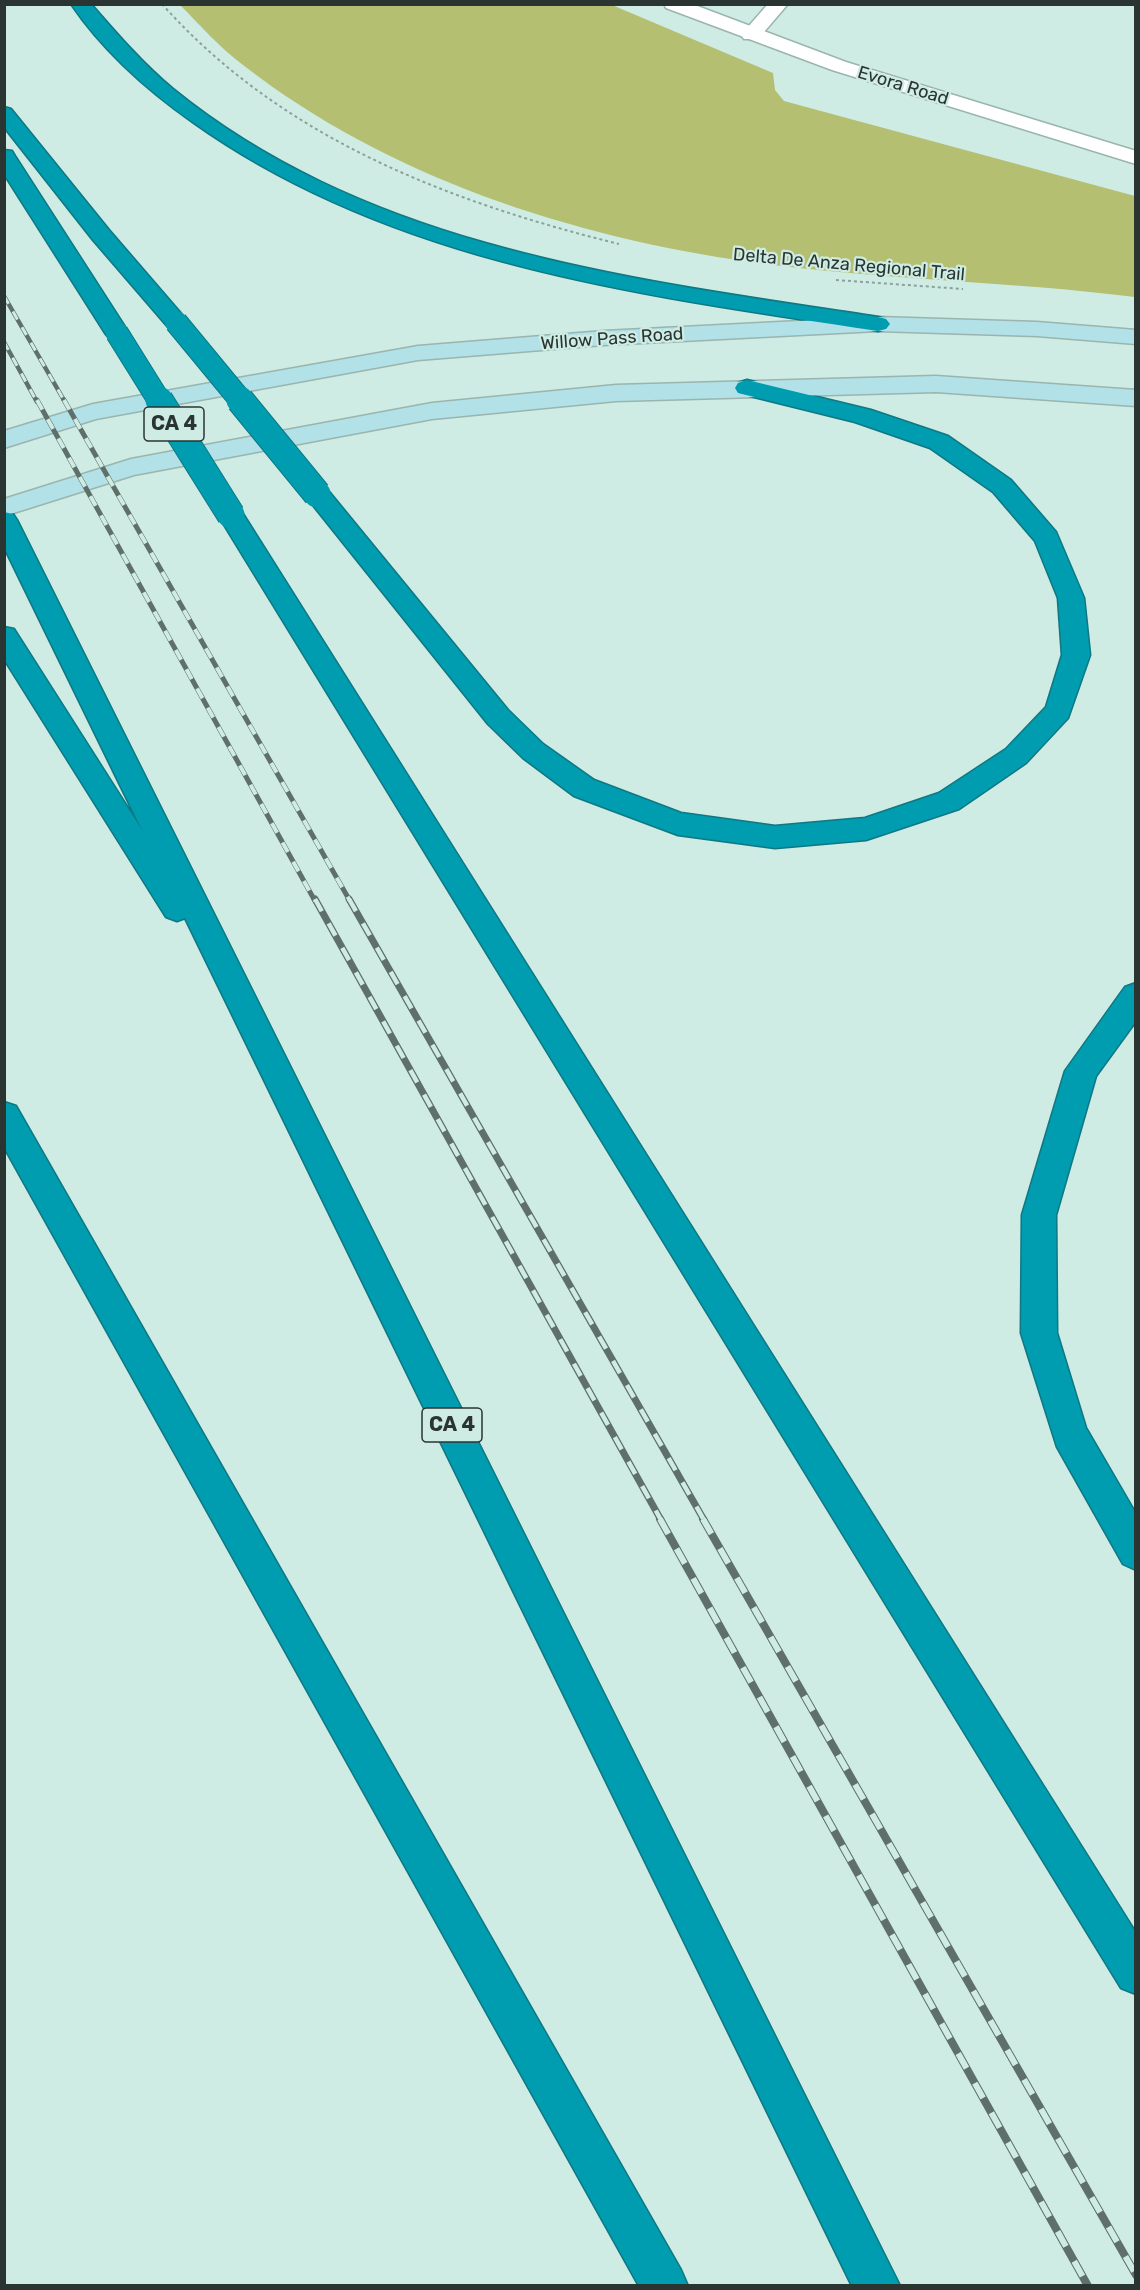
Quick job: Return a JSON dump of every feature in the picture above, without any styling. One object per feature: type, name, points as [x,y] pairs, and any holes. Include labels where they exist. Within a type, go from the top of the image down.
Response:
[{"type":"highway","points":[[80,4],[128,59],[168,95],[216,132],[268,164],[319,189],[390,219],[463,244],[543,266],[630,285],[878,324]]},
{"type":"highway","points":[[4,113],[101,235],[176,322],[498,717],[533,752],[584,788],[678,824],[774,837],[866,829],[949,801],[1016,756],[1058,711],[1076,655],[1071,598],[1047,538],[1002,486],[939,442],[862,416],[747,388]]},
{"type":"highway","name":"CA 4","points":[[4,156],[231,515],[1136,1973]]},
{"type":"highway","name":"CA 4","points":[[4,520],[877,2286]]},
{"type":"highway","points":[[4,636],[269,1054]]},
{"type":"highway","points":[[1136,996],[1081,1071],[1039,1215],[1039,1333],[1070,1435],[1136,1551]]},
{"type":"highway","points":[[4,1116],[665,2286]]},
{"type":"main road","name":"Willow Pass Road","points":[[4,440],[93,412],[418,353],[604,338],[878,324],[1037,329],[1136,337]]},
{"type":"main road","points":[[4,508],[131,467],[432,411],[631,391],[936,384],[1136,398]]},
{"type":"street","name":"Evora Road","points":[[673,4],[839,66],[1136,158]]},
{"type":"street","points":[[751,34],[778,4]]},
{"type":"path","points":[[162,4],[175,21],[227,69],[292,115],[369,156],[453,195],[544,225],[629,246]]},
{"type":"path","name":"Delta De Anza Regional Trail","points":[[830,280],[970,290]]},
{"type":"green space","points":[[180,5],[612,5],[773,73],[775,90],[784,101],[1135,196],[1135,297],[1039,287],[847,273],[751,262],[684,251],[550,218],[484,196],[420,170],[358,140],[299,105],[243,65],[218,44]]},
{"type":"railway","points":[[4,296],[65,402]]},
{"type":"railway","points":[[4,342],[37,402]]},
{"type":"railway","points":[[37,400],[315,901]]},
{"type":"railway","points":[[64,400],[350,901]]},
{"type":"railway","points":[[315,899],[661,1520]]},
{"type":"railway","points":[[349,899],[704,1520]]},
{"type":"railway","points":[[660,1519],[1088,2286]]},
{"type":"railway","points":[[703,1519],[1136,2275]]}]
